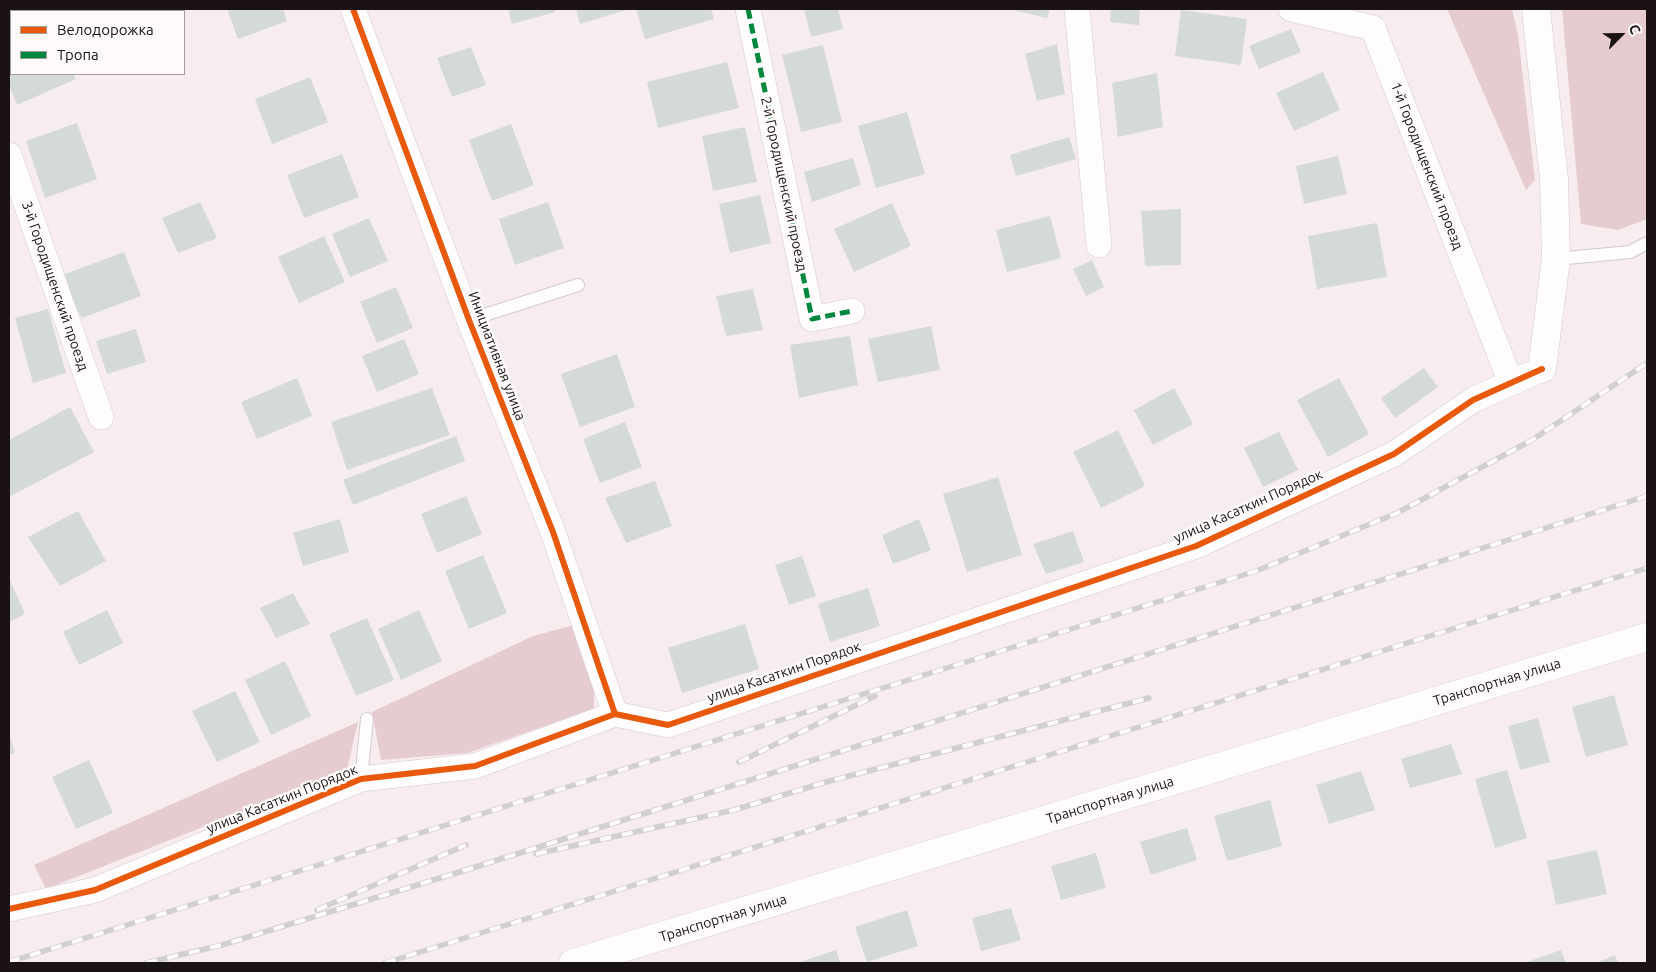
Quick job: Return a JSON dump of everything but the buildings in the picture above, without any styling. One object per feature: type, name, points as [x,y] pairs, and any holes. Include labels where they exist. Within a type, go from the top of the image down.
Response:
[{"type":"main road","points":[[1536,9],[1554,179],[1556,259],[1542,368]]},
{"type":"main road","name":"Транспортная улица","points":[[573,963],[1647,636]]},
{"type":"street","name":"Инициативная улица","points":[[353,9],[469,320],[553,532],[615,714]]},
{"type":"street","name":"2-й Городищенский проезд","points":[[748,9],[812,319],[852,311]]},
{"type":"street","points":[[1077,9],[1099,246]]},
{"type":"street","name":"1-й Городищенский проезд","points":[[1291,9],[1373,28],[1511,383]]},
{"type":"street","name":"3-й Городищенский проезд","points":[[9,155],[101,417]]},
{"type":"street","name":"улица Касаткин Порядок","points":[[9,909],[95,890],[361,779],[475,766],[615,714],[668,724],[1196,546],[1394,454],[1473,400],[1542,368]]},
{"type":"lane","points":[[1556,259],[1630,252],[1647,243]]},
{"type":"lane","points":[[469,320],[578,285]]},
{"type":"lane","points":[[361,779],[367,719]]},
{"type":"shaded area","points":[[1447,9],[1512,9],[1518,35],[1535,180],[1526,190]]},
{"type":"shaded area","points":[[1562,9],[1647,9],[1647,219],[1618,230],[1581,224]]},
{"type":"shaded area","points":[[574,625],[594,681],[594,709],[467,753],[381,760],[372,712],[533,636]]},
{"type":"shaded area","points":[[358,722],[347,770],[46,889],[34,865]]},
{"type":"railway","points":[[9,962],[1256,571],[1397,513],[1532,440],[1647,363]]},
{"type":"railway","points":[[146,963],[222,945],[466,870],[1647,496]]},
{"type":"railway","points":[[385,963],[1647,568]]},
{"type":"railway","points":[[739,762],[875,696]]},
{"type":"railway","points":[[536,854],[734,810],[826,782],[1149,698]]},
{"type":"railway","points":[[317,910],[466,845]]},
{"type":"marked path","points":[[748,9],[812,319],[852,311]]},
{"type":"cycle path","points":[[353,9],[469,320],[553,532],[615,714]]},
{"type":"cycle path","points":[[9,909],[95,890],[361,779],[475,766],[615,714],[668,725],[1196,546],[1394,454],[1473,400],[1542,369]]}]
